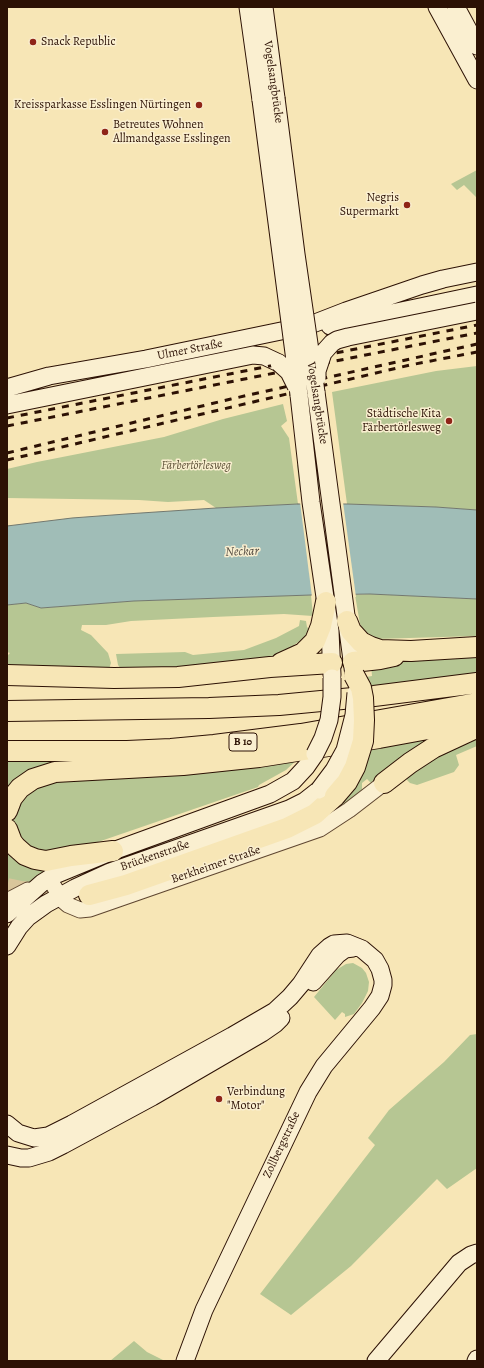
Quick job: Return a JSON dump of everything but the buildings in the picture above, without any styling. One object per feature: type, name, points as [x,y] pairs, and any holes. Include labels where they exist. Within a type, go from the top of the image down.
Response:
[{"type":"highway","points":[[326,602],[339,629],[375,649],[411,651],[477,647]]},
{"type":"highway","points":[[270,667],[291,659],[308,649],[315,641],[339,629]]},
{"type":"highway","points":[[7,675],[114,678],[178,677],[270,667],[343,671],[411,651]]},
{"type":"highway","points":[[88,895],[126,885],[287,828],[315,814],[327,793],[347,782],[358,759],[363,741],[364,720],[361,688],[343,671]]},
{"type":"highway","points":[[7,710],[181,709],[273,705],[374,696],[477,683]]},
{"type":"highway","name":"B 10","points":[[7,752],[127,751],[214,745],[301,734],[477,703]]},
{"type":"highway","points":[[7,811],[12,798],[20,788],[33,779],[55,772],[183,765],[260,757],[379,738],[477,720]]},
{"type":"highway","points":[[384,783],[433,748],[477,727]]},
{"type":"highway","points":[[7,829],[12,842],[16,847],[24,854],[34,859],[46,861],[71,856],[113,851]]},
{"type":"main road","name":"Vogelsangbrücke","points":[[248,7],[268,99],[299,277],[316,392],[343,671],[356,700],[351,729],[346,746],[330,777],[327,793]]},
{"type":"main road","name":"Vogelsangbrücke","points":[[264,7],[268,99],[311,502],[326,602]]},
{"type":"main road","points":[[437,7],[477,80]]},
{"type":"main road","points":[[456,7],[477,46]]},
{"type":"main road","name":"Ulmer Straße","points":[[7,388],[49,376],[310,325],[422,285],[477,272]]},
{"type":"main road","name":"Ulmer Straße","points":[[310,325],[329,326],[477,295]]},
{"type":"main road","points":[[316,392],[317,371],[321,359],[327,348],[337,340],[348,336],[477,311]]},
{"type":"main road","points":[[7,405],[258,355],[275,360],[284,367],[293,379],[299,396]]},
{"type":"main road","name":"Vogelsangbrücke","points":[[292,780],[310,761],[323,738],[343,671]]},
{"type":"main road","name":"Brückenstraße","points":[[7,914],[45,881],[113,851],[263,797],[282,788],[292,780]]},
{"type":"main road","name":"Brückenstraße","points":[[7,946],[23,921],[34,912],[92,879],[289,809],[327,793]]},
{"type":"main road","name":"Zollbergstraße","points":[[7,1124],[18,1133],[34,1138],[40,1138],[56,1133],[269,1015],[290,997],[301,984],[320,955],[329,947],[343,942],[360,948],[371,956],[380,969],[383,985],[380,996],[372,1008],[329,1059],[308,1092],[204,1310],[185,1361]]},
{"type":"main road","points":[[7,1154],[21,1158],[29,1158],[54,1150],[152,1097],[262,1033],[280,1019],[337,955],[345,949],[360,948]]},
{"type":"main road","points":[[376,1361],[459,1263],[477,1253]]},
{"type":"street","name":"Berkheimer Straße","points":[[45,881],[60,896],[64,903],[80,910],[90,909],[320,829],[339,817],[384,783]]},
{"type":"street","name":"Brückenstraße","points":[[7,901],[45,881]]},
{"type":"street","points":[[7,933],[23,921]]},
{"type":"green space","points":[[477,170],[477,198],[464,185],[457,190],[451,184]]},
{"type":"green space","points":[[477,366],[477,510],[347,504],[332,392],[436,371]]},
{"type":"green space","name":"Färbertörlesweg","points":[[283,404],[287,421],[281,426],[289,438],[298,504],[216,508],[204,500],[168,502],[139,500],[7,498],[7,469],[164,437],[223,419]]},
{"type":"green space","points":[[319,462],[322,489],[300,492],[297,465]]},
{"type":"green space","points":[[370,594],[477,599],[477,636],[375,639],[365,632],[360,624],[355,595]]},
{"type":"green space","points":[[311,595],[313,616],[284,614],[131,621],[106,625],[82,625],[81,630],[91,635],[108,653],[111,663],[109,669],[7,670],[7,656],[10,653],[7,652],[7,605],[26,603],[41,608],[134,601]]},
{"type":"green space","points":[[300,620],[306,621],[309,629],[304,638],[294,645],[295,648],[268,658],[229,665],[122,670],[118,665],[116,654],[185,652],[193,655],[244,650],[276,638],[299,626]]},
{"type":"green space","points":[[477,652],[477,676],[368,690],[366,677],[372,676],[371,664],[413,658]]},
{"type":"green space","points":[[453,730],[372,784],[367,779],[362,783],[362,794],[328,816],[342,803],[341,801],[368,744]]},
{"type":"green space","points":[[477,732],[477,746],[456,755],[459,765],[454,772],[417,785],[410,783],[407,780],[406,775]]},
{"type":"green space","points":[[301,756],[286,770],[258,787],[63,854],[29,851],[12,824],[14,806],[38,782]]},
{"type":"green space","points":[[7,758],[57,759],[58,766],[7,797]]},
{"type":"green space","points":[[7,842],[50,869],[7,897]]},
{"type":"green space","points":[[353,963],[362,968],[366,973],[369,982],[368,991],[354,1014],[345,1017],[345,1014],[342,1012],[335,1020],[314,997],[336,970],[346,964]]},
{"type":"green space","points":[[477,1034],[477,1168],[447,1189],[437,1179],[351,1266],[291,1315],[260,1294],[375,1145],[368,1138],[389,1110],[444,1062],[470,1035]]},
{"type":"green space","points":[[134,1341],[147,1352],[165,1361],[110,1361]]},
{"type":"water","name":"Neckar","points":[[298,504],[347,504],[477,510],[477,599],[370,594],[134,601],[41,608],[26,603],[7,605],[7,526],[72,518]]},
{"type":"pier","points":[[300,502],[343,502],[356,597],[312,597]]},
{"type":"tunnel","points":[[7,888],[21,891],[72,895]]},
{"type":"railway","points":[[7,418],[477,325]]},
{"type":"railway","points":[[7,426],[477,333]]},
{"type":"railway","points":[[7,453],[231,399],[477,344]]},
{"type":"railway","points":[[7,460],[410,365],[477,352]]},
{"type":"place","name":"Snack Republic","points":[[33,42]]},
{"type":"place","name":"Kreissparkasse Esslingen Nürtingen","points":[[199,105]]},
{"type":"place","name":"Betreutes Wohnen Allmandgasse Esslingen","points":[[105,132]]},
{"type":"place","name":"Negris Supermarkt","points":[[407,205]]},
{"type":"place","name":"Städtische Kita Färbertörlesweg","points":[[449,421]]},
{"type":"place","name":"Verbindung \"Motor\"","points":[[219,1099]]}]
